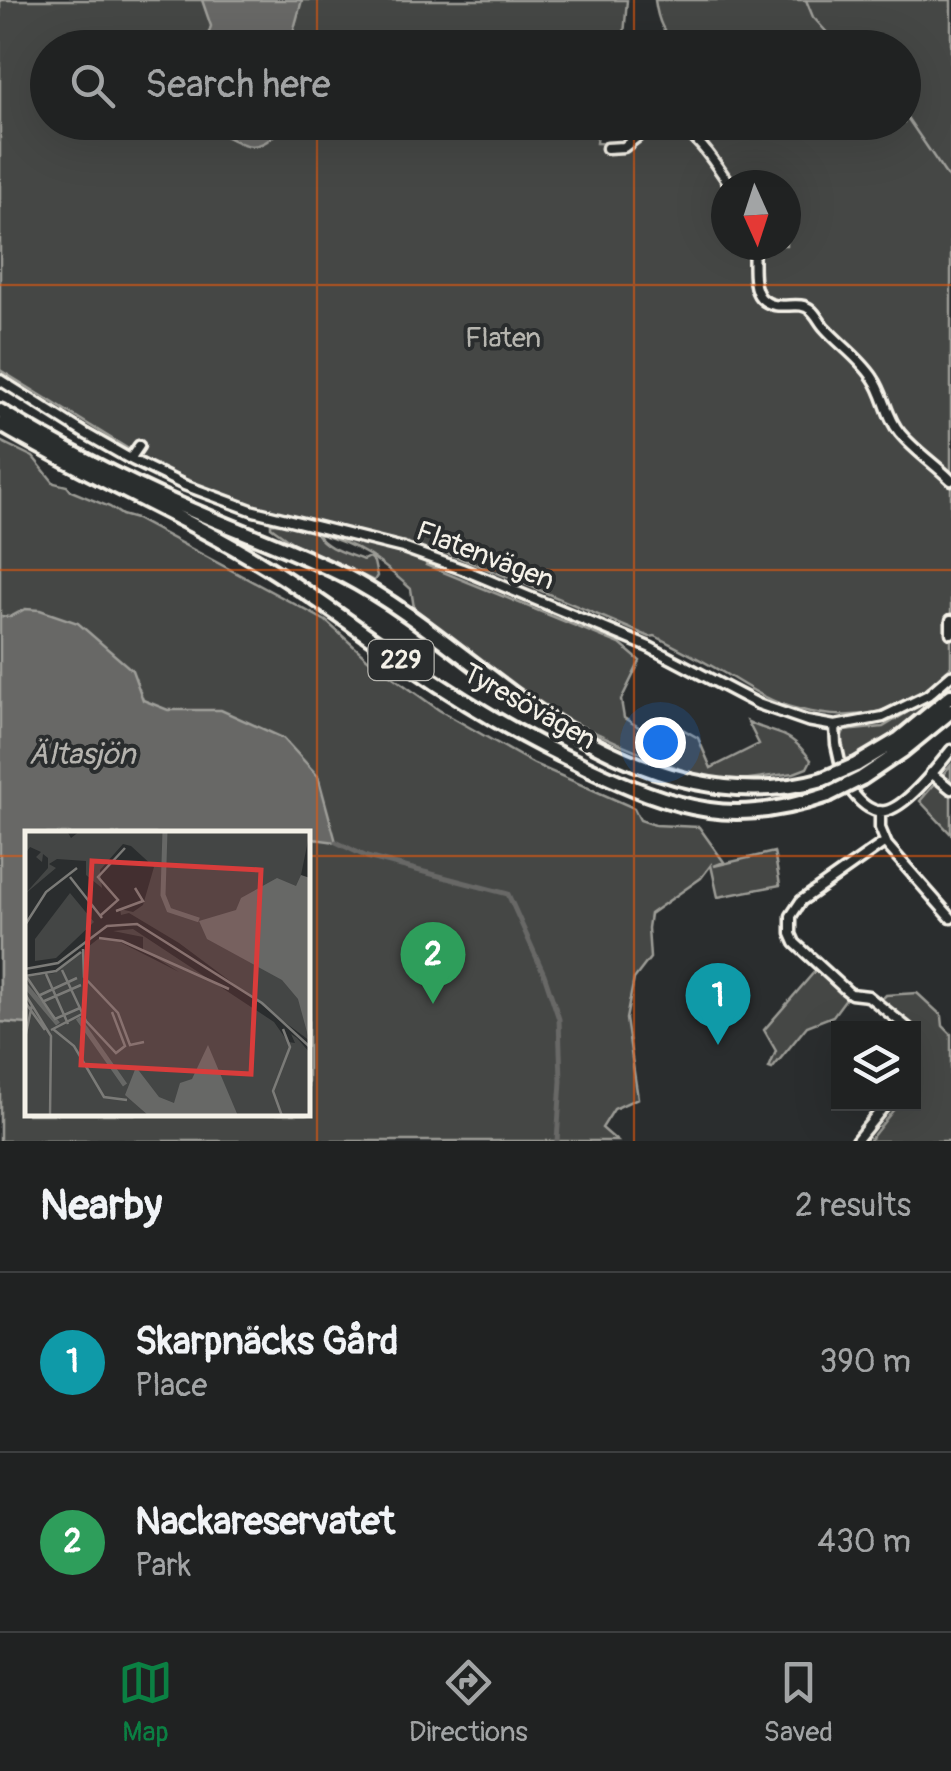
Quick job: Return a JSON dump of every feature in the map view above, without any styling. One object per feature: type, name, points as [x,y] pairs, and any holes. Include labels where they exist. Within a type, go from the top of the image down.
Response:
[{"type":"highway","name":"Tyresövägen","points":[[0,411],[148,491],[366,587],[536,710],[631,761],[686,781],[729,789],[780,788],[859,772],[902,751],[951,711]]},
{"type":"highway","name":"Tyresövägen","points":[[0,424],[236,549],[294,584],[450,692],[529,739],[659,798],[724,812],[778,808],[828,795],[951,696]]},
{"type":"street","points":[[607,148],[624,147],[633,140]]},
{"type":"street","points":[[695,140],[720,170]]},
{"type":"street","points":[[754,260],[757,292],[762,299],[775,306],[803,305],[811,310],[872,376],[891,420],[902,435],[951,480]]},
{"type":"street","name":"Flatenvägen","points":[[0,380],[130,459],[184,485],[237,505],[403,548],[462,568],[650,647],[758,704],[807,720],[835,726],[882,717],[928,695],[951,675]]},
{"type":"street","points":[[130,459],[140,446]]},
{"type":"street","points":[[951,620],[951,633]]},
{"type":"street","points":[[835,726],[846,784],[862,803],[880,811],[910,796],[951,750]]},
{"type":"street","points":[[931,773],[951,789]]},
{"type":"street","points":[[880,811],[885,842],[951,918]]},
{"type":"street","points":[[885,842],[801,901],[790,923],[795,943],[836,982],[851,994],[868,996],[899,1021]]},
{"type":"street","points":[[856,1141],[880,1111]]},
{"type":"green space","name":"Flaten","points":[[0,0],[627,0],[624,30],[30,30],[30,140],[596,140],[596,143],[623,144],[628,140],[921,140],[921,30],[665,30],[655,0],[951,0],[951,666],[934,682],[899,705],[859,715],[816,713],[785,705],[655,636],[434,548],[426,565],[620,644],[640,661],[621,700],[624,718],[647,732],[665,719],[698,738],[711,768],[759,744],[748,722],[782,735],[811,760],[807,768],[794,773],[742,780],[699,777],[544,709],[414,608],[411,589],[367,554],[316,533],[337,550],[363,560],[369,557],[377,576],[374,581],[293,543],[271,523],[297,525],[179,480],[0,370]]},
{"type":"green space","points":[[0,441],[33,457],[54,483],[136,519],[326,621],[369,660],[439,710],[534,764],[634,808],[640,820],[655,825],[699,827],[724,862],[714,866],[774,852],[780,885],[718,897],[711,865],[701,878],[650,914],[650,958],[634,979],[626,1019],[638,1098],[614,1109],[602,1128],[617,1141],[0,1141]]},
{"type":"green space","points":[[951,680],[951,688],[914,719],[846,763],[840,740],[844,731],[883,727],[926,701]]},
{"type":"green space","points":[[951,765],[951,834],[920,801]]},
{"type":"green space","points":[[816,970],[847,997],[833,1016],[807,1026],[769,1068],[776,1051],[764,1030]]},
{"type":"green space","points":[[917,993],[942,1016],[943,1026],[951,1034],[951,1141],[869,1141],[893,1111],[921,1111],[921,1021],[907,1021],[880,1001],[886,995]]},
{"type":"water","points":[[202,0],[302,0],[294,30],[210,30]]},
{"type":"water","points":[[232,140],[268,140],[249,146]]},
{"type":"water","name":"Ältasjön","points":[[25,609],[40,610],[78,623],[132,670],[143,700],[168,710],[221,710],[283,738],[318,776],[336,842],[314,839],[310,845],[310,831],[25,831],[25,1024],[0,1022],[0,616],[10,617]]},
{"type":"waterway","points":[[806,0],[813,17],[825,30]]},
{"type":"waterway","points":[[921,138],[951,182]]},
{"type":"waterway","points":[[336,842],[367,857],[508,894],[544,974],[559,1019],[561,1081],[557,1141]]},
{"type":"place","name":"Nackareservatet","points":[[433,1004]]},
{"type":"place","name":"Skarpnäcks Gård","points":[[718,1045]]}]
